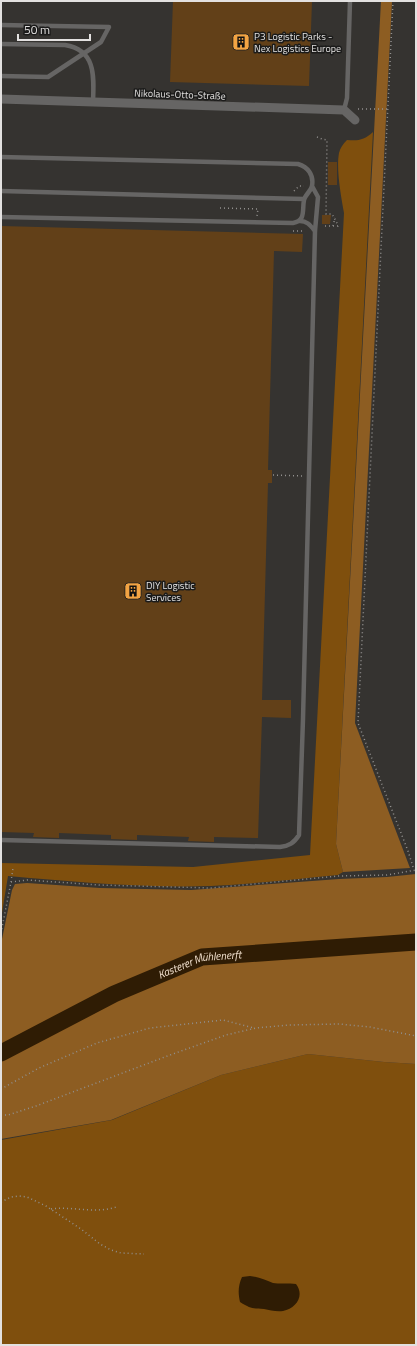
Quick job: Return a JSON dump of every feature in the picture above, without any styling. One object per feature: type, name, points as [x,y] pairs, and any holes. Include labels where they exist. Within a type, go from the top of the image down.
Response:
[{"type":"street","name":"Nikolaus-Otto-Straße","points":[[1,99],[344,110]]},
{"type":"street","points":[[344,110],[355,120]]},
{"type":"lane","points":[[344,110],[347,98],[350,1]]},
{"type":"lane","points":[[1,25],[109,27],[101,42],[48,77],[1,76]]},
{"type":"lane","points":[[1,44],[73,46],[84,53],[92,66],[94,75],[93,102]]},
{"type":"lane","points":[[1,157],[298,164],[308,169],[312,178],[312,186],[318,197],[314,231],[299,835],[296,840],[289,845],[273,847],[1,840]]},
{"type":"lane","points":[[300,221],[303,214],[304,198],[312,186]]},
{"type":"lane","points":[[1,191],[304,198]]},
{"type":"lane","points":[[1,217],[289,223],[304,221],[310,225],[314,231]]},
{"type":"path","points":[[11,882],[27,880],[99,885],[210,888],[339,876],[387,875],[415,870],[358,723],[371,430],[393,1]]},
{"type":"path","points":[[344,110],[388,109]]},
{"type":"path","points":[[317,137],[322,140],[327,140],[326,212]]},
{"type":"path","points":[[220,208],[258,209],[257,222]]},
{"type":"path","points":[[333,226],[335,218]]},
{"type":"path","points":[[273,475],[309,476]]},
{"type":"path","points":[[1,933],[13,868]]},
{"type":"path","points":[[1,1089],[39,1068],[97,1043],[150,1028],[223,1020],[256,1028]]},
{"type":"path","points":[[1,1115],[8,1115],[36,1106],[226,1035],[256,1028],[289,1025],[339,1024],[370,1027],[416,1036]]},
{"type":"path","points":[[1,1202],[11,1197],[27,1197],[51,1209],[100,1244],[112,1250],[121,1254],[144,1254]]},
{"type":"path","points":[[51,1209],[67,1208],[106,1210],[116,1207]]},
{"type":"shaded area","points":[[381,1],[392,1],[355,723],[410,868],[343,872],[336,844]]},
{"type":"shaded area","points":[[373,132],[336,844],[343,872],[338,875],[211,886],[110,884],[8,876],[1,919],[1,863],[193,867],[310,855],[344,213],[339,183],[338,159],[340,149],[347,140],[361,139],[367,137]]},
{"type":"shaded area","points":[[416,874],[416,940],[201,955],[113,991],[1,1046],[1,944],[12,890],[15,884],[27,883],[100,888],[191,890]]},
{"type":"shaded area","points":[[416,944],[416,1064],[308,1054],[221,1075],[111,1120],[1,1139],[1,1056],[115,997],[202,960]]},
{"type":"shaded area","points":[[308,1054],[416,1064],[416,1345],[1,1345],[1,1140],[112,1120],[221,1075]]},
{"type":"shaded area","points":[[250,1276],[273,1283],[296,1284],[300,1293],[298,1301],[292,1307],[283,1311],[247,1306],[240,1302],[239,1290],[242,1277]]},
{"type":"building","name":"P3 Logistic Parks - Nex Logistics Europe","points":[[173,1],[312,1],[309,86],[170,82]]},
{"type":"building","points":[[328,162],[337,162],[337,185],[328,185]]},
{"type":"building","points":[[322,215],[331,215],[330,224],[322,224]]},
{"type":"building","name":"DIY Logistic Services","points":[[1,226],[303,234],[302,252],[274,251],[268,470],[272,470],[272,483],[268,483],[262,700],[291,700],[291,718],[262,717],[258,838],[214,837],[214,842],[188,841],[189,837],[137,835],[137,840],[111,839],[111,835],[59,833],[59,838],[33,837],[34,833],[1,832]]},
{"type":"waterway","name":"Kasterer Mühlenerft","points":[[1,1053],[114,994],[202,957],[416,942]]},
{"type":"place","name":"P3 Logistic Parks - Nex Logistics Europe","points":[[241,42]]},
{"type":"place","name":"DIY Logistic Services","points":[[133,591]]}]
